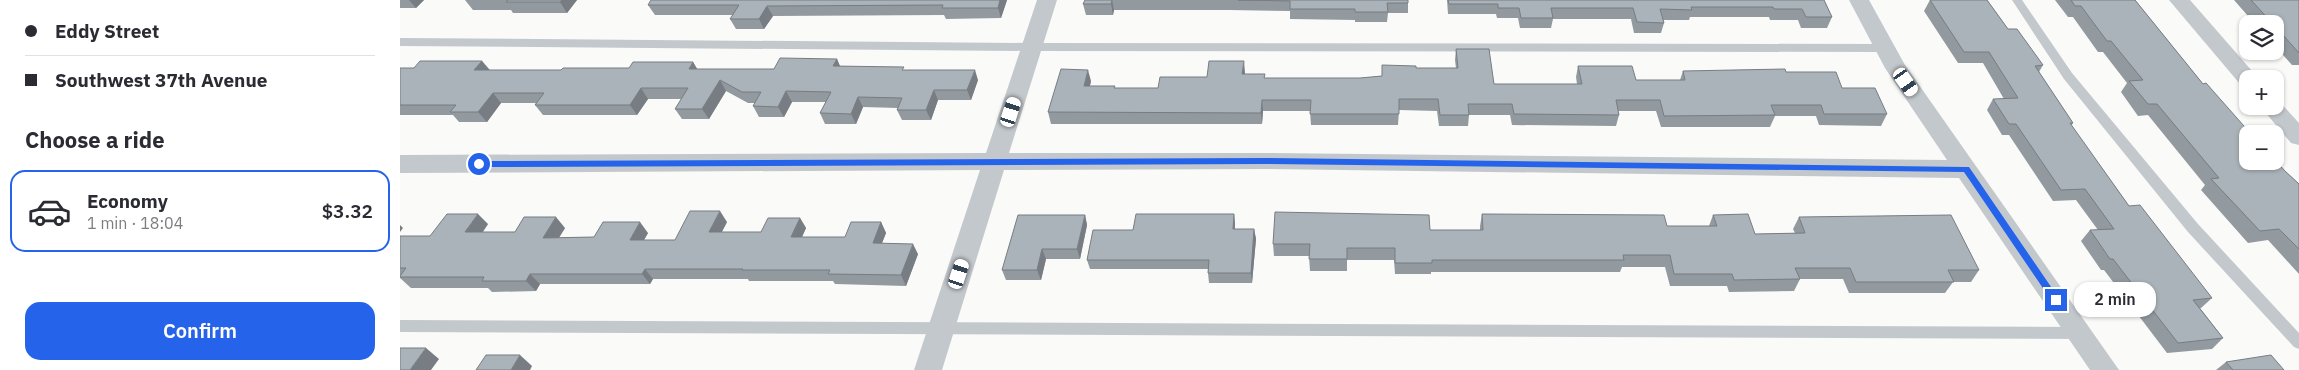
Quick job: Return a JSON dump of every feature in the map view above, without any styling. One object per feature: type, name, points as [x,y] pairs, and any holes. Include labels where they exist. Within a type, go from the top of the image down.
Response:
[{"type":"street","points":[[928,370],[1047,0]]},
{"type":"street","points":[[1859,0],[1896,68],[2105,370]]},
{"type":"street","points":[[2179,0],[2240,70]]},
{"type":"street","points":[[2279,115],[2299,137]]},
{"type":"street","points":[[400,164],[1264,161],[1966,170]]},
{"type":"lane","points":[[2016,0],[2068,76],[2193,228],[2299,343]]},
{"type":"lane","points":[[400,42],[1032,47],[1885,48]]},
{"type":"lane","points":[[400,326],[941,330],[2079,333]]},
{"type":"building","points":[[508,0],[562,0],[560,2],[506,2]]},
{"type":"building","points":[[651,0],[1000,0],[998,8],[942,8],[943,5],[767,6],[759,19],[730,19],[739,5],[648,5]]},
{"type":"building","points":[[1085,0],[1112,0],[1111,4],[1083,4]]},
{"type":"building","points":[[1238,0],[1408,0],[1408,3],[1387,3],[1388,12],[1355,12],[1355,9],[1290,9],[1290,1]]},
{"type":"building","points":[[1448,0],[1824,0],[1832,17],[1806,17],[1802,9],[1691,7],[1692,10],[1660,9],[1664,23],[1637,22],[1633,8],[1551,8],[1553,18],[1521,18],[1519,8],[1498,8],[1498,4],[1449,4]]},
{"type":"building","points":[[1930,0],[1987,0],[2008,29],[2017,29],[2043,65],[2035,66],[2073,123],[2070,123],[2129,206],[2140,205],[2212,298],[2193,300],[2223,338],[2178,343],[2113,259],[2110,259],[2090,230],[2114,229],[2085,189],[2061,190],[2016,124],[2009,124],[1993,99],[2018,98],[1989,52],[1964,52]]},
{"type":"building","points":[[2071,0],[2135,0],[2203,84],[2206,83],[2243,125],[2239,125],[2239,170],[2284,170],[2299,184],[2299,249],[2279,229],[2260,231],[2211,179],[2219,178],[2157,104],[2148,104],[2129,81],[2143,80],[2111,41],[2107,41],[2081,6],[2075,6]]},
{"type":"building","points":[[2251,0],[2299,0],[2299,53],[2284,36],[2284,15],[2265,15]]},
{"type":"building","points":[[1456,49],[1489,49],[1494,84],[1582,84],[1578,66],[1632,66],[1636,80],[1685,80],[1683,71],[1785,69],[1786,72],[1836,72],[1842,88],[1875,88],[1887,114],[1824,114],[1821,105],[1771,105],[1775,115],[1664,116],[1660,100],[1616,100],[1619,115],[1514,114],[1512,104],[1468,104],[1469,115],[1440,115],[1438,99],[1399,99],[1399,114],[1310,114],[1311,100],[1262,100],[1261,113],[1048,112],[1061,69],[1088,70],[1084,86],[1115,86],[1114,88],[1158,88],[1160,77],[1207,77],[1209,61],[1244,61],[1242,74],[1265,74],[1264,78],[1360,78],[1382,76],[1382,65],[1416,66],[1416,68],[1458,68]]},
{"type":"building","points":[[780,58],[837,59],[833,66],[904,67],[902,70],[975,70],[967,90],[934,90],[926,110],[897,110],[902,98],[858,97],[851,114],[820,113],[831,92],[786,91],[778,107],[753,106],[761,92],[742,92],[720,80],[702,109],[675,109],[688,88],[641,88],[630,105],[535,105],[544,93],[493,93],[478,112],[450,112],[456,105],[400,105],[400,68],[414,68],[420,61],[482,61],[474,70],[629,68],[633,62],[693,62],[689,69],[774,69]]},
{"type":"building","points":[[690,211],[720,211],[709,232],[761,232],[768,218],[800,218],[791,237],[845,237],[851,222],[881,222],[873,243],[913,244],[901,275],[828,274],[830,270],[645,269],[642,274],[530,274],[526,281],[482,281],[484,277],[400,277],[406,268],[400,268],[400,236],[430,236],[447,214],[478,214],[465,232],[515,232],[524,217],[556,217],[543,238],[594,237],[603,222],[640,222],[630,240],[675,240]]},
{"type":"building","points":[[1275,212],[1429,215],[1430,230],[1483,230],[1482,214],[1664,215],[1667,226],[1717,226],[1713,215],[1748,214],[1755,234],[1805,233],[1799,217],[1951,215],[1979,270],[1948,270],[1954,282],[1856,282],[1850,268],[1795,268],[1800,279],[1734,280],[1732,274],[1674,274],[1670,255],[1623,255],[1624,260],[1432,260],[1432,263],[1395,263],[1395,248],[1347,248],[1347,259],[1309,259],[1310,244],[1273,244]]},
{"type":"building","points":[[1136,214],[1234,214],[1233,229],[1254,229],[1251,273],[1208,273],[1209,260],[1087,260],[1093,230],[1133,230]]},
{"type":"building","points":[[1018,215],[1085,215],[1077,249],[1042,249],[1037,270],[1002,270]]},
{"type":"building","points":[[400,348],[426,348],[410,370],[400,370]]},
{"type":"building","points":[[486,355],[520,355],[511,370],[476,370]]},
{"type":"building","points":[[2271,355],[2284,370],[2233,370],[2226,362]]},
{"type":"route","points":[[479,164],[1264,161],[1966,170],[2056,300]]}]
